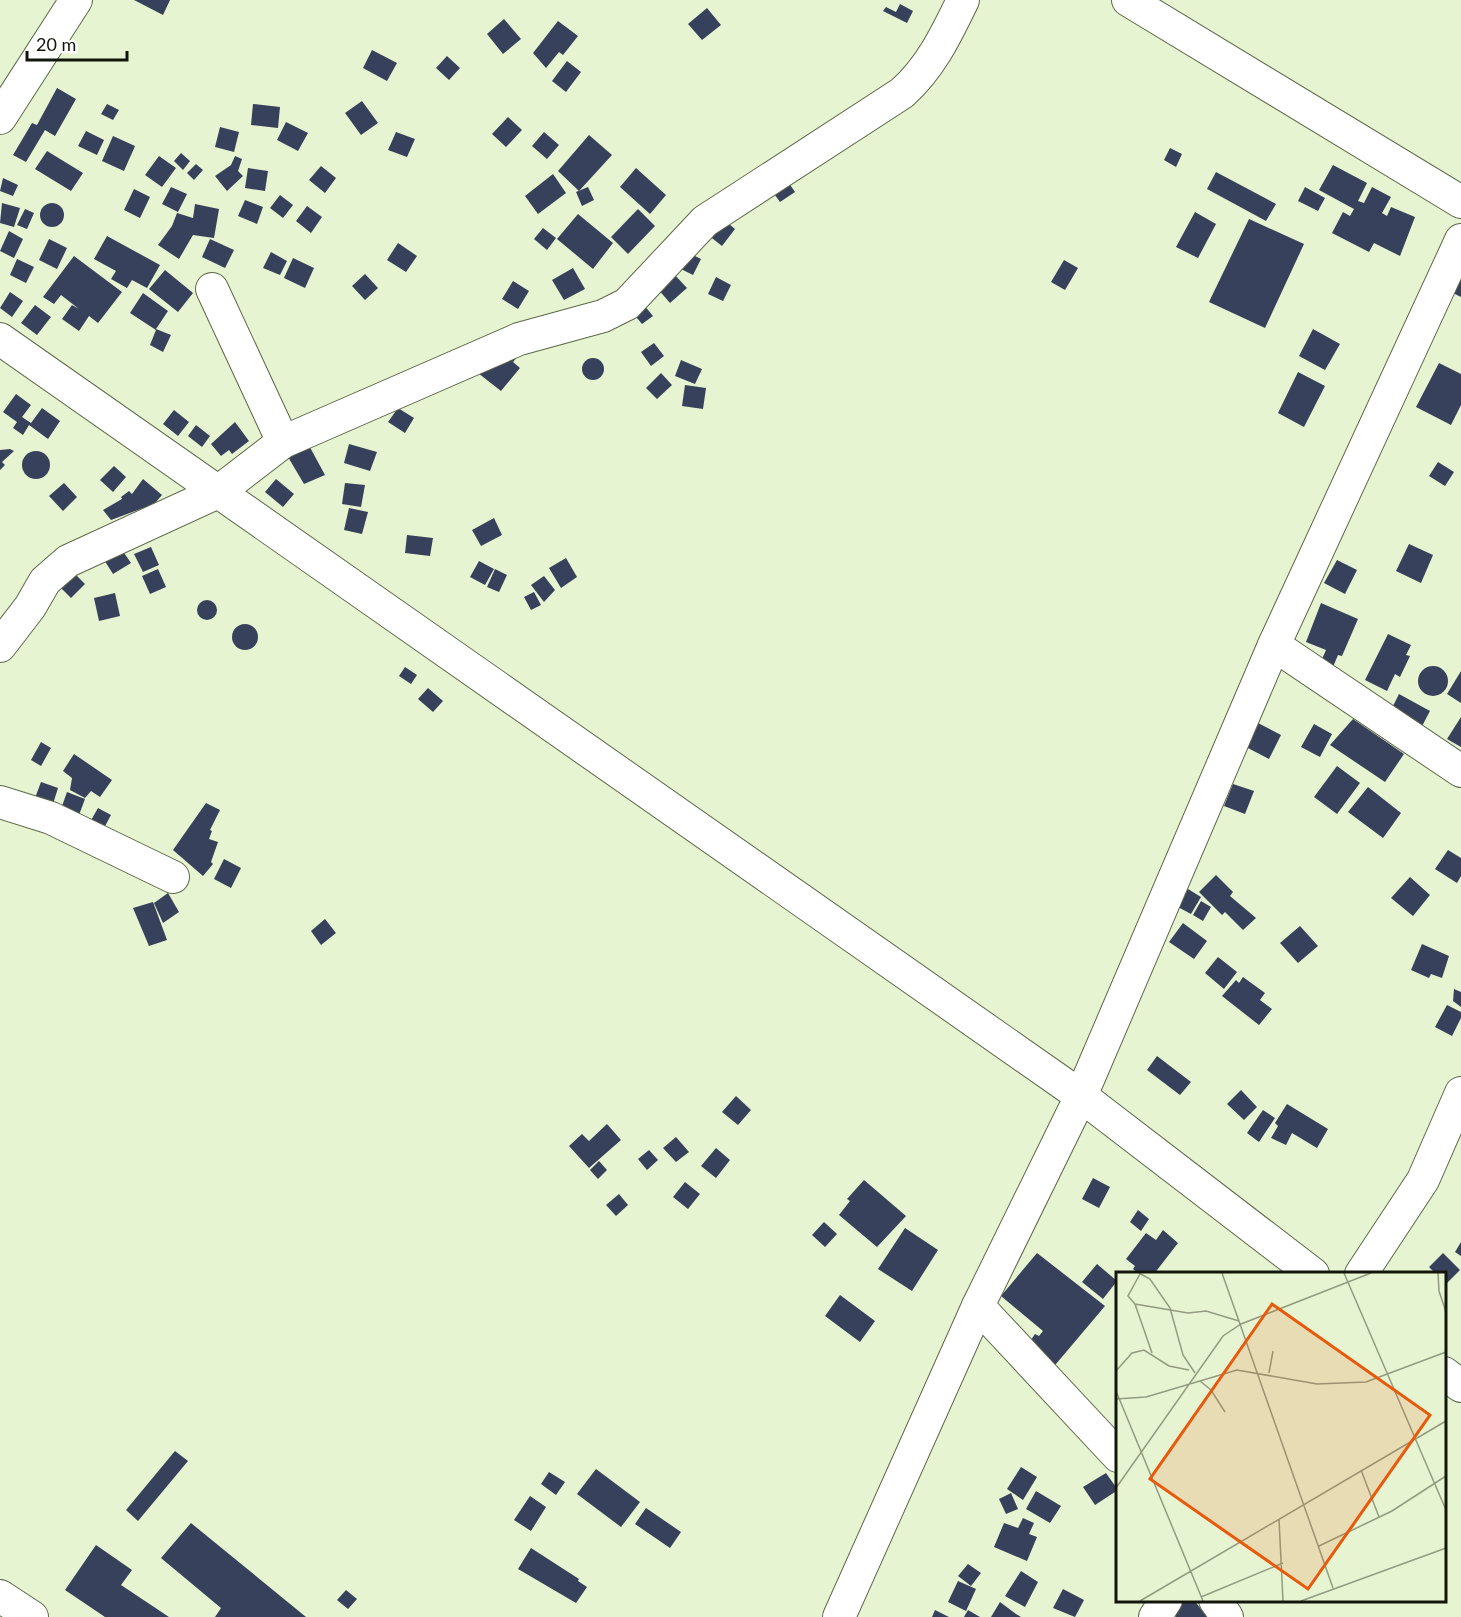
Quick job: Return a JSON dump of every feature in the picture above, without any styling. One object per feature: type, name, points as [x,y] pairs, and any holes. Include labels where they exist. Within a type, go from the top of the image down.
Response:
[{"type":"street","points":[[0,118],[76,0]]},
{"type":"street","points":[[0,646],[30,607],[45,581],[68,561],[218,492],[282,442],[519,339],[603,316],[627,304],[705,221],[902,93],[921,75],[933,58],[963,0]]},
{"type":"street","points":[[1128,0],[1461,202]]},
{"type":"street","points":[[839,1617],[978,1306],[1080,1096],[1274,645],[1461,240]]},
{"type":"street","points":[[212,289],[282,442]]},
{"type":"street","points":[[0,339],[1080,1096],[1310,1272]]},
{"type":"street","points":[[1274,645],[1461,771]]},
{"type":"street","points":[[0,802],[51,818],[173,877]]},
{"type":"street","points":[[1362,1272],[1423,1180],[1461,1093]]},
{"type":"street","points":[[978,1306],[1116,1454]]},
{"type":"street","points":[[1446,1375],[1461,1386]]},
{"type":"street","points":[[0,1596],[32,1617]]},
{"type":"street","points":[[1155,1617],[1165,1602]]},
{"type":"street","points":[[1216,1602],[1227,1617]]},
{"type":"building","points":[[134,0],[170,0],[163,15]]},
{"type":"building","points":[[900,4],[913,11],[907,23],[883,11],[886,7],[896,12]]},
{"type":"building","points":[[707,8],[721,25],[702,40],[688,24]]},
{"type":"building","points":[[504,19],[521,39],[503,54],[487,34]]},
{"type":"building","points":[[558,21],[578,36],[563,55],[559,52],[546,68],[533,53]]},
{"type":"building","points":[[372,50],[397,63],[387,81],[363,68]]},
{"type":"building","points":[[447,56],[460,68],[449,80],[436,68]]},
{"type":"building","points":[[567,61],[581,72],[566,92],[552,81]]},
{"type":"building","points":[[57,88],[76,99],[55,136],[45,130],[26,162],[13,155],[32,123],[37,125]]},
{"type":"building","points":[[362,101],[378,123],[361,135],[345,113]]},
{"type":"building","points":[[107,104],[119,110],[113,120],[101,114]]},
{"type":"building","points":[[253,104],[280,107],[278,128],[251,125]]},
{"type":"building","points":[[508,117],[522,130],[506,147],[492,134]]},
{"type":"building","points":[[286,122],[308,133],[298,151],[277,140]]},
{"type":"building","points":[[220,127],[239,132],[234,152],[215,147]]},
{"type":"building","points":[[86,131],[104,140],[97,155],[78,146]]},
{"type":"building","points":[[396,132],[415,139],[407,157],[388,150]]},
{"type":"building","points":[[544,132],[559,145],[547,159],[532,146]]},
{"type":"building","points":[[589,135],[612,155],[579,191],[558,171]]},
{"type":"building","points":[[113,136],[135,146],[124,171],[102,161]]},
{"type":"building","points":[[1170,148],[1182,154],[1176,167],[1164,160]]},
{"type":"building","points":[[47,151],[83,173],[71,191],[35,169]]},
{"type":"building","points":[[181,153],[190,161],[183,170],[174,161]]},
{"type":"building","points":[[159,156],[176,168],[162,187],[145,175]]},
{"type":"building","points":[[235,156],[242,159],[238,171],[243,176],[227,191],[215,176],[231,165]]},
{"type":"building","points":[[196,164],[203,170],[194,180],[187,173]]},
{"type":"building","points":[[1333,165],[1367,183],[1358,201],[1364,203],[1372,187],[1391,197],[1382,213],[1387,216],[1391,207],[1415,217],[1400,256],[1374,243],[1369,252],[1332,233],[1343,212],[1350,216],[1354,209],[1319,190]]},
{"type":"building","points":[[321,166],[336,178],[325,193],[309,180]]},
{"type":"building","points":[[248,168],[268,171],[265,191],[245,188]]},
{"type":"building","points":[[636,168],[666,195],[650,214],[620,187]]},
{"type":"building","points":[[1216,172],[1276,204],[1266,221],[1207,189]]},
{"type":"building","points":[[782,173],[795,192],[780,202],[767,184]]},
{"type":"building","points":[[553,174],[566,193],[538,214],[525,196]]},
{"type":"building","points":[[3,178],[18,185],[13,196],[0,191]]},
{"type":"building","points":[[171,187],[187,194],[178,212],[162,204]]},
{"type":"building","points":[[588,187],[594,200],[582,206],[576,192]]},
{"type":"building","points":[[1305,187],[1325,198],[1318,211],[1298,201]]},
{"type":"building","points":[[134,189],[150,197],[140,218],[124,210]]},
{"type":"building","points":[[280,195],[293,205],[283,218],[270,208]]},
{"type":"building","points":[[245,200],[263,207],[257,224],[238,216]]},
{"type":"building","points":[[2,203],[20,208],[14,227],[0,223]]},
{"type":"building","points":[[52,203],[60,207],[64,215],[60,223],[52,227],[44,223],[40,215],[44,207]]},
{"type":"building","points":[[195,204],[219,209],[214,238],[193,235],[179,259],[158,245],[172,226],[177,213],[193,218]]},
{"type":"building","points":[[307,206],[322,217],[311,233],[296,221]]},
{"type":"building","points":[[25,209],[34,213],[27,229],[17,225]]},
{"type":"building","points":[[638,209],[655,226],[628,254],[611,237]]},
{"type":"building","points":[[1195,212],[1216,224],[1198,258],[1176,247]]},
{"type":"building","points":[[578,214],[613,243],[593,269],[557,239]]},
{"type":"building","points":[[717,214],[735,229],[722,246],[703,231]]},
{"type":"building","points":[[1249,219],[1304,244],[1265,328],[1209,302]]},
{"type":"building","points":[[543,228],[556,238],[547,250],[534,239]]},
{"type":"building","points":[[9,231],[23,239],[14,258],[0,251]]},
{"type":"building","points":[[107,236],[160,265],[147,288],[132,280],[127,288],[111,279],[116,271],[94,259]]},
{"type":"building","points":[[49,239],[67,248],[57,269],[39,260]]},
{"type":"building","points":[[210,239],[234,250],[225,268],[202,257]]},
{"type":"building","points":[[398,243],[417,256],[406,272],[387,260]]},
{"type":"building","points":[[685,251],[701,259],[693,275],[677,267]]},
{"type":"building","points":[[271,252],[287,261],[280,275],[263,268]]},
{"type":"building","points":[[74,256],[122,292],[98,323],[89,316],[79,331],[62,319],[72,305],[79,309],[61,295],[54,304],[43,297]]},
{"type":"building","points":[[293,258],[314,268],[305,288],[284,278]]},
{"type":"building","points":[[17,259],[34,267],[26,283],[10,275]]},
{"type":"building","points":[[1064,260],[1078,268],[1065,290],[1051,282]]},
{"type":"building","points":[[573,268],[585,289],[564,300],[552,280]]},
{"type":"building","points":[[1461,268],[1461,297],[1451,292]]},
{"type":"building","points":[[165,270],[193,293],[178,312],[149,289]]},
{"type":"building","points":[[673,273],[687,288],[670,303],[657,288]]},
{"type":"building","points":[[365,274],[378,288],[365,300],[352,286]]},
{"type":"building","points":[[716,277],[731,285],[723,301],[708,294]]},
{"type":"building","points":[[513,281],[529,291],[518,309],[502,299]]},
{"type":"building","points":[[10,292],[23,301],[12,317],[0,308]]},
{"type":"building","points":[[143,293],[168,311],[156,329],[171,335],[163,352],[150,345],[156,330],[130,313]]},
{"type":"building","points":[[643,304],[653,316],[642,324],[632,312]]},
{"type":"building","points":[[35,305],[51,317],[37,335],[21,323]]},
{"type":"building","points":[[1313,329],[1340,344],[1325,370],[1299,356]]},
{"type":"building","points":[[654,343],[664,356],[651,366],[641,352]]},
{"type":"building","points":[[518,356],[513,362],[520,368],[501,391],[478,373]]},
{"type":"building","points":[[593,358],[601,361],[604,369],[601,377],[593,380],[585,377],[582,369],[585,361]]},
{"type":"building","points":[[681,360],[702,369],[695,384],[675,376]]},
{"type":"building","points":[[1439,363],[1461,374],[1461,405],[1451,425],[1416,407]]},
{"type":"building","points":[[1298,372],[1325,386],[1304,427],[1278,413]]},
{"type":"building","points":[[661,373],[672,385],[657,399],[646,388]]},
{"type":"building","points":[[685,385],[706,388],[703,409],[682,406]]},
{"type":"building","points":[[16,394],[31,405],[22,417],[31,423],[42,408],[60,421],[48,439],[29,425],[23,435],[13,428],[17,422],[3,412]]},
{"type":"building","points":[[398,408],[414,418],[405,433],[388,422]]},
{"type":"building","points":[[174,410],[189,422],[178,436],[163,424]]},
{"type":"building","points":[[235,422],[249,441],[232,454],[229,450],[221,456],[211,444]]},
{"type":"building","points":[[196,425],[210,436],[202,447],[188,436]]},
{"type":"building","points":[[306,440],[325,475],[304,484],[285,452]]},
{"type":"building","points":[[349,444],[377,452],[370,471],[344,463]]},
{"type":"building","points":[[0,450],[14,451],[2,462],[5,465],[0,470]]},
{"type":"building","points":[[36,451],[46,455],[50,465],[46,475],[36,479],[26,475],[22,465],[26,455]]},
{"type":"building","points":[[1438,462],[1454,472],[1445,486],[1429,476]]},
{"type":"building","points":[[114,466],[126,477],[113,492],[100,480]]},
{"type":"building","points":[[143,479],[162,495],[150,509],[146,507],[111,520],[103,510],[122,499],[121,497],[129,491],[132,494]]},
{"type":"building","points":[[276,479],[294,494],[283,507],[265,492]]},
{"type":"building","points":[[64,483],[77,497],[63,511],[49,496]]},
{"type":"building","points":[[345,483],[365,485],[361,507],[342,504]]},
{"type":"building","points":[[349,508],[368,512],[362,534],[344,530]]},
{"type":"building","points":[[494,518],[502,535],[481,546],[472,530]]},
{"type":"building","points":[[407,535],[433,538],[430,556],[405,553]]},
{"type":"building","points":[[118,544],[131,563],[113,574],[101,555]]},
{"type":"building","points":[[1409,544],[1433,555],[1421,583],[1396,571]]},
{"type":"building","points":[[151,547],[159,565],[143,572],[134,554]]},
{"type":"building","points":[[566,558],[577,577],[561,588],[549,568]]},
{"type":"building","points":[[1337,560],[1357,570],[1345,594],[1324,583]]},
{"type":"building","points":[[479,561],[494,569],[485,585],[470,577]]},
{"type":"building","points":[[69,568],[85,584],[71,598],[55,582]]},
{"type":"building","points":[[158,569],[166,587],[150,594],[142,576]]},
{"type":"building","points":[[495,569],[507,575],[499,592],[487,587]]},
{"type":"building","points":[[544,576],[555,590],[544,602],[531,585]]},
{"type":"building","points":[[534,592],[541,605],[531,610],[524,597]]},
{"type":"building","points":[[115,593],[120,616],[99,621],[94,598]]},
{"type":"building","points":[[203,600],[211,600],[217,606],[217,614],[211,620],[203,620],[197,614],[197,606]]},
{"type":"building","points":[[1321,603],[1358,619],[1342,656],[1338,655],[1330,674],[1318,668],[1326,650],[1306,642]]},
{"type":"building","points":[[245,624],[254,628],[258,637],[254,646],[245,650],[236,646],[232,637],[236,628]]},
{"type":"building","points":[[1388,634],[1411,645],[1406,655],[1410,656],[1400,677],[1395,674],[1387,691],[1365,680]]},
{"type":"building","points":[[1433,666],[1439,667],[1447,675],[1447,687],[1439,695],[1433,696],[1427,695],[1419,687],[1418,681],[1419,675],[1427,667]]},
{"type":"building","points":[[405,667],[417,675],[411,684],[399,676]]},
{"type":"building","points":[[1461,671],[1461,703],[1447,694]]},
{"type":"building","points":[[428,688],[443,701],[433,712],[418,699]]},
{"type":"building","points":[[1399,694],[1430,711],[1420,730],[1389,714]]},
{"type":"building","points":[[1461,717],[1461,747],[1447,739]]},
{"type":"building","points":[[1353,719],[1404,754],[1385,782],[1330,745]]},
{"type":"building","points":[[1258,723],[1281,735],[1269,759],[1246,747]]},
{"type":"building","points":[[1314,724],[1332,734],[1320,757],[1301,747]]},
{"type":"building","points":[[41,742],[51,748],[41,766],[31,760]]},
{"type":"building","points":[[74,754],[112,780],[100,797],[91,791],[85,798],[70,790],[72,778],[63,771]]},
{"type":"building","points":[[1337,766],[1360,783],[1337,814],[1314,797]]},
{"type":"building","points":[[41,782],[58,788],[53,804],[35,798]]},
{"type":"building","points":[[1233,784],[1254,791],[1245,814],[1224,806]]},
{"type":"building","points":[[1368,787],[1401,813],[1383,838],[1348,812]]},
{"type":"building","points":[[67,792],[85,799],[79,815],[61,809]]},
{"type":"building","points":[[206,803],[220,810],[210,830],[212,831],[209,839],[218,842],[211,862],[213,864],[203,876],[173,850]]},
{"type":"building","points":[[98,808],[111,815],[103,830],[90,822]]},
{"type":"building","points":[[1448,850],[1461,858],[1461,876],[1457,883],[1435,869]]},
{"type":"building","points":[[224,859],[241,868],[231,888],[214,879]]},
{"type":"building","points":[[1216,875],[1233,892],[1230,896],[1256,918],[1243,930],[1225,912],[1222,915],[1199,892]]},
{"type":"building","points":[[1410,877],[1430,895],[1413,916],[1391,898]]},
{"type":"building","points":[[1188,889],[1201,897],[1191,914],[1178,907]]},
{"type":"building","points":[[168,893],[179,912],[163,923],[154,903]]},
{"type":"building","points":[[1201,901],[1211,907],[1203,921],[1193,915]]},
{"type":"building","points":[[153,902],[167,940],[149,946],[133,908]]},
{"type":"building","points":[[325,919],[336,933],[321,945],[311,931]]},
{"type":"building","points":[[1183,923],[1207,941],[1194,959],[1169,942]]},
{"type":"building","points":[[1300,926],[1318,946],[1298,963],[1280,943]]},
{"type":"building","points":[[1422,944],[1449,956],[1442,978],[1431,974],[1429,978],[1411,970]]},
{"type":"building","points":[[1218,957],[1237,972],[1224,989],[1205,973]]},
{"type":"building","points":[[1243,977],[1265,993],[1260,1000],[1272,1009],[1259,1025],[1222,996],[1236,980],[1239,983]]},
{"type":"building","points":[[1454,989],[1461,992],[1461,1007],[1453,1001]]},
{"type":"building","points":[[1447,1005],[1461,1012],[1461,1018],[1452,1036],[1435,1027]]},
{"type":"building","points":[[1157,1056],[1191,1082],[1180,1095],[1147,1070]]},
{"type":"building","points":[[1241,1090],[1257,1107],[1244,1120],[1227,1104]]},
{"type":"building","points":[[736,1096],[751,1110],[738,1125],[722,1112]]},
{"type":"building","points":[[1287,1104],[1328,1129],[1317,1148],[1292,1133],[1286,1145],[1271,1138],[1278,1126],[1275,1123]]},
{"type":"building","points":[[1263,1110],[1275,1118],[1259,1142],[1247,1133]]},
{"type":"building","points":[[607,1124],[621,1140],[589,1168],[569,1146],[582,1134],[589,1141]]},
{"type":"building","points":[[676,1137],[689,1152],[676,1162],[663,1148]]},
{"type":"building","points":[[716,1148],[730,1160],[716,1178],[701,1166]]},
{"type":"building","points":[[649,1150],[658,1160],[647,1170],[638,1159]]},
{"type":"building","points":[[599,1161],[607,1170],[598,1179],[590,1170]]},
{"type":"building","points":[[1093,1178],[1110,1187],[1099,1208],[1082,1199]]},
{"type":"building","points":[[864,1180],[906,1216],[877,1247],[839,1215],[850,1201],[847,1199]]},
{"type":"building","points":[[685,1182],[700,1194],[688,1209],[673,1197]]},
{"type":"building","points":[[619,1194],[628,1205],[616,1216],[606,1205]]},
{"type":"building","points":[[1138,1210],[1149,1219],[1141,1231],[1130,1222]]},
{"type":"building","points":[[824,1222],[837,1234],[825,1247],[812,1235]]},
{"type":"building","points":[[905,1228],[938,1250],[912,1291],[878,1269]]},
{"type":"building","points":[[1163,1230],[1178,1243],[1156,1272],[1137,1272],[1133,1269],[1135,1266],[1126,1259],[1146,1233],[1156,1240]]},
{"type":"building","points":[[1461,1242],[1461,1256],[1455,1252]]},
{"type":"building","points":[[1037,1253],[1105,1306],[1045,1377],[1022,1353],[1035,1334],[1039,1336],[1043,1331],[1001,1296]]},
{"type":"building","points":[[1443,1253],[1460,1270],[1446,1284],[1446,1272],[1434,1272],[1429,1267]]},
{"type":"building","points":[[1097,1264],[1116,1280],[1103,1299],[1082,1282]]},
{"type":"building","points":[[840,1295],[875,1321],[860,1342],[825,1316]]},
{"type":"building","points":[[175,1451],[188,1461],[138,1521],[126,1510]]},
{"type":"building","points":[[1021,1467],[1037,1477],[1023,1500],[1007,1489]]},
{"type":"building","points":[[596,1469],[640,1502],[621,1527],[577,1494]]},
{"type":"building","points":[[549,1472],[565,1482],[556,1495],[541,1484]]},
{"type":"building","points":[[1106,1473],[1116,1487],[1116,1491],[1095,1505],[1083,1487]]},
{"type":"building","points":[[1036,1491],[1061,1506],[1050,1523],[1026,1509]]},
{"type":"building","points":[[1011,1493],[1018,1509],[1006,1514],[999,1499]]},
{"type":"building","points":[[530,1496],[546,1507],[531,1531],[514,1520]]},
{"type":"building","points":[[646,1508],[681,1532],[670,1548],[635,1524]]},
{"type":"building","points":[[1023,1518],[1034,1523],[1029,1534],[1037,1537],[1027,1561],[994,1547],[1004,1523],[1018,1528]]},
{"type":"building","points":[[191,1523],[306,1617],[215,1617],[221,1608],[161,1558]]},
{"type":"building","points":[[96,1545],[132,1570],[121,1585],[169,1617],[105,1617],[65,1590]]},
{"type":"building","points":[[531,1548],[579,1579],[578,1581],[587,1587],[576,1603],[518,1569]]},
{"type":"building","points":[[968,1564],[981,1573],[971,1586],[958,1576]]},
{"type":"building","points":[[1021,1571],[1038,1582],[1025,1607],[1005,1596]]},
{"type":"building","points":[[958,1581],[976,1589],[966,1611],[948,1602]]},
{"type":"building","points":[[1063,1589],[1084,1600],[1075,1617],[1053,1608]]},
{"type":"building","points":[[346,1590],[357,1599],[348,1609],[337,1600]]},
{"type":"building","points":[[1000,1602],[1016,1614],[1021,1617],[991,1617]]},
{"type":"building","points":[[1173,1602],[1196,1602],[1207,1617],[1176,1617],[1168,1607]]},
{"type":"building","points":[[935,1610],[949,1617],[932,1617]]},
{"type":"building","points":[[968,1610],[980,1617],[964,1617]]}]
